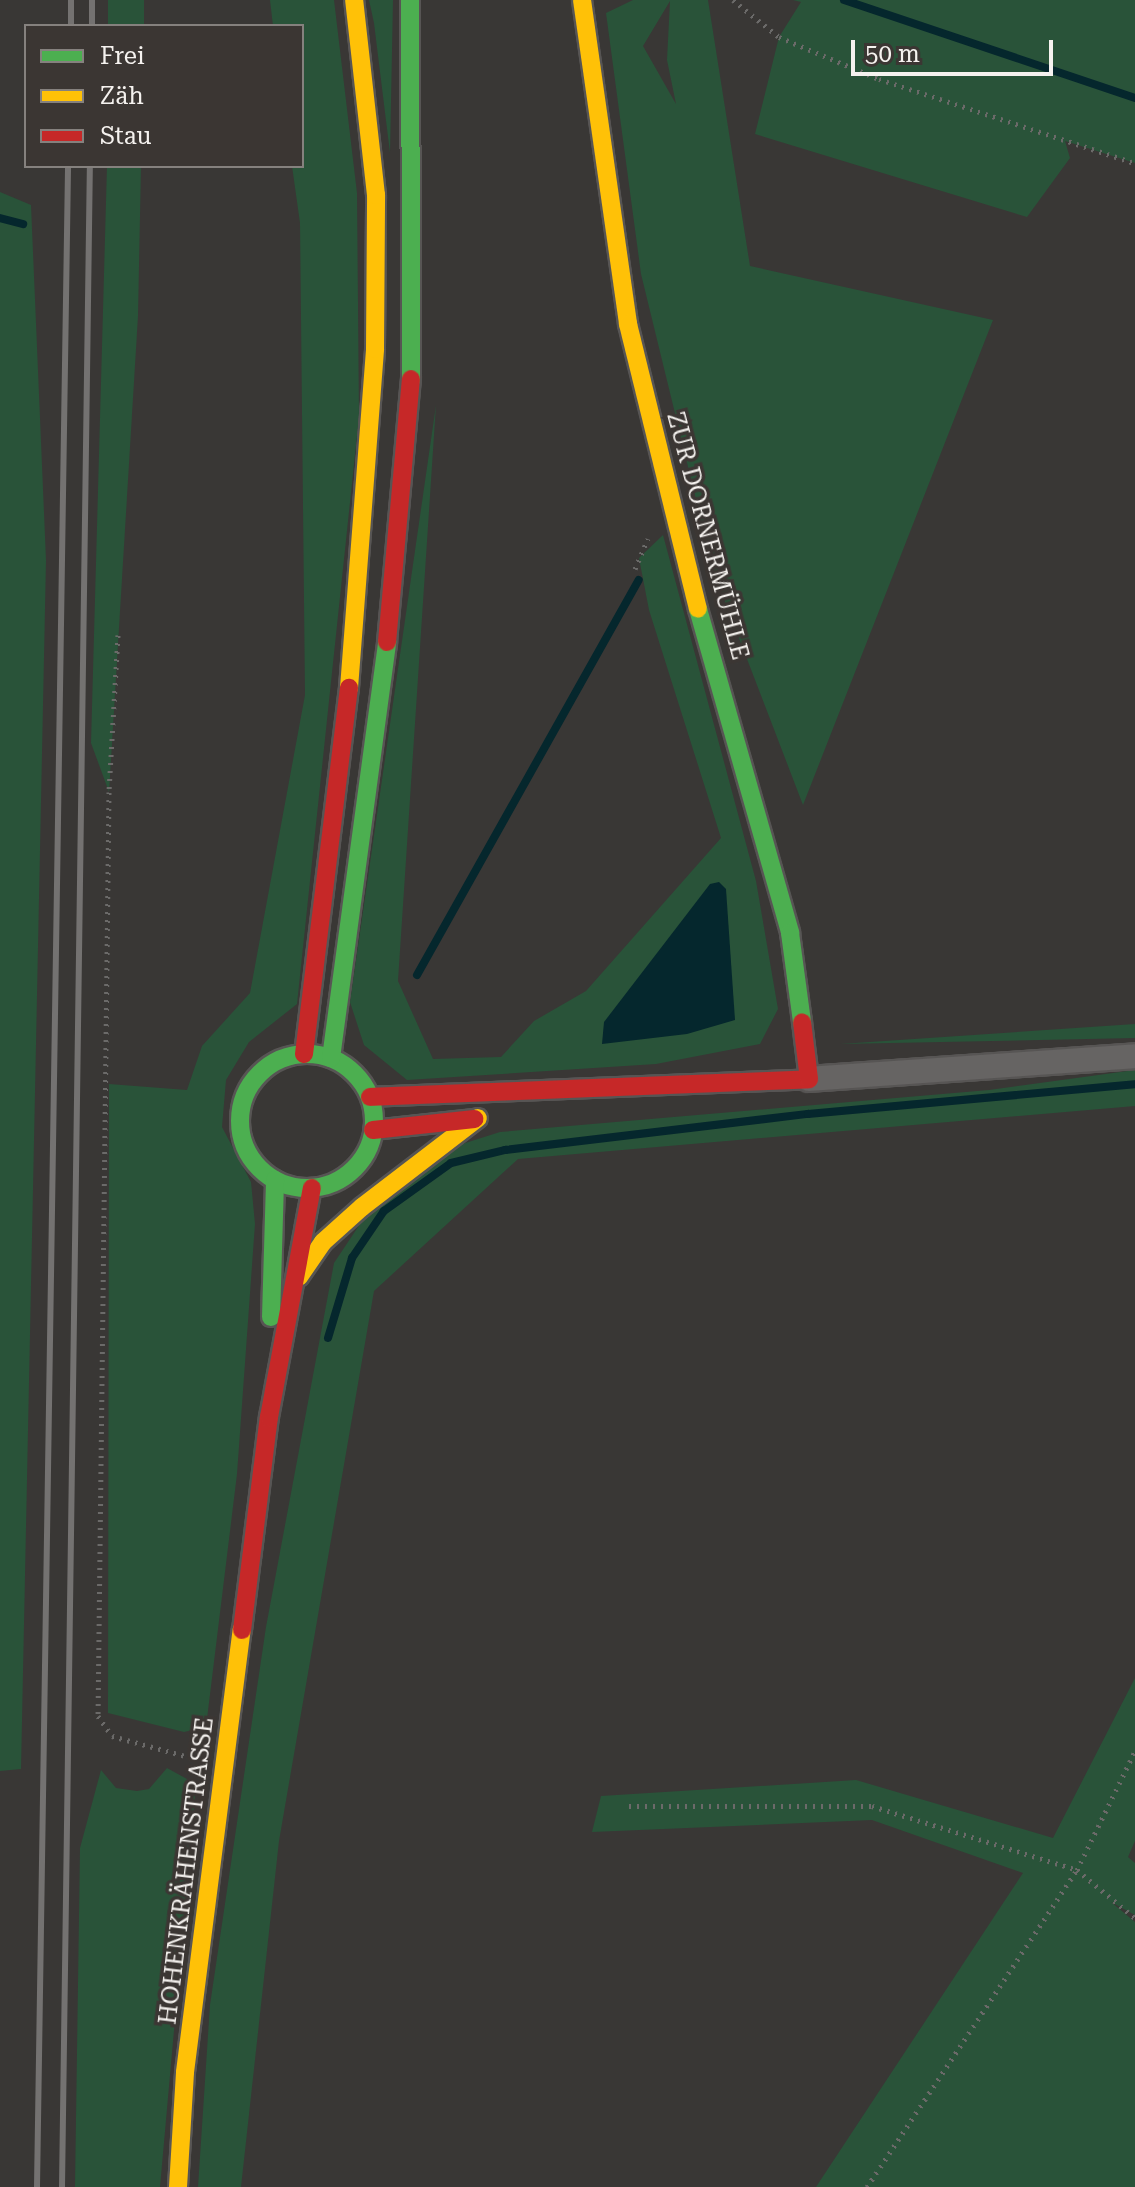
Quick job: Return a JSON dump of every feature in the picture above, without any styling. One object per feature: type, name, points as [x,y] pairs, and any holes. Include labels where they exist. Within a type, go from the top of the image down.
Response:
[{"type":"main road","points":[[304,1054],[351,675],[375,349],[376,195],[354,0]]},
{"type":"main road","points":[[331,1058],[384,678],[413,353],[410,0]]},
{"type":"main road","name":"ZUR DORNERMÜHLE","points":[[582,0],[628,324],[689,578],[790,933],[809,1079]]},
{"type":"main road","points":[[304,1054],[331,1058],[355,1074],[370,1097],[373,1130],[353,1169],[312,1188],[275,1180],[244,1145],[240,1113],[261,1072],[304,1054]]},
{"type":"main road","points":[[370,1097],[575,1093],[809,1079]]},
{"type":"main road","points":[[373,1130],[492,1115],[575,1093]]},
{"type":"main road","points":[[294,1284],[342,1225],[492,1115]]},
{"type":"main road","points":[[269,1417],[275,1180]]},
{"type":"main road","points":[[269,1417],[312,1188]]},
{"type":"main road","name":"HOHENKRÄHENSTRASSE","points":[[178,2187],[185,2072],[269,1417]]},
{"type":"street","points":[[809,1079],[1135,1056]]},
{"type":"path","points":[[733,0],[779,37],[879,79],[1135,163]]},
{"type":"path","points":[[118,635],[109,792],[98,1716],[112,1736],[224,1765]]},
{"type":"path","points":[[867,2187],[1077,1870],[1135,1751]]},
{"type":"path","points":[[629,1806],[872,1806],[1077,1870],[1135,1918]]},
{"type":"green space","points":[[108,0],[144,0],[144,24],[108,24]]},
{"type":"green space","points":[[270,0],[334,0],[357,193],[359,417],[297,1004],[249,1042],[226,1080],[222,1127],[251,1182],[255,1224],[237,1474],[206,1727],[184,1732],[108,1713],[109,1084],[187,1090],[202,1046],[250,993],[305,695],[300,223],[292,168],[304,168],[304,24],[273,24]]},
{"type":"green space","points":[[369,0],[393,0],[390,153],[374,23]]},
{"type":"green space","points":[[633,0],[708,0],[750,266],[993,320],[803,805],[714,573],[641,274],[606,13]],"holes":[[[670,1],[667,60],[676,104],[643,46]]]},
{"type":"green space","points":[[793,0],[1135,0],[1135,163],[1065,141],[1070,158],[1027,217],[755,134],[779,37],[801,2]]},
{"type":"green space","points":[[107,168],[141,168],[138,316],[109,792],[91,743]]},
{"type":"green space","points":[[0,192],[31,205],[46,560],[21,1769],[0,1771]]},
{"type":"green space","points":[[436,405],[398,981],[433,1059],[501,1057],[534,1021],[586,991],[721,838],[649,610],[639,558],[663,535],[756,881],[778,1009],[760,1044],[656,1064],[407,1080],[364,1045],[350,1002]]},
{"type":"green space","points":[[1135,1024],[1135,1038],[840,1044]]},
{"type":"green space","points":[[1135,1070],[1135,1106],[518,1159],[374,1291],[279,1841],[241,2187],[198,2187],[210,2005],[266,1627],[334,1263],[366,1215],[459,1145],[500,1132],[989,1090]]},
{"type":"green space","points":[[1135,1678],[1135,1841],[1128,1857],[1135,1863],[1135,1915],[1111,1902],[1135,1922],[1135,2187],[816,2187],[1023,1873],[872,1820],[592,1832],[601,1796],[856,1780],[1053,1838]]},
{"type":"green space","points":[[167,1768],[196,1784],[160,2187],[75,2187],[80,1848],[101,1770],[116,1788],[137,1791],[149,1789]]},
{"type":"water","points":[[719,882],[726,889],[735,1020],[687,1034],[602,1044],[604,1022],[710,884]]},
{"type":"waterway","points":[[844,0],[1135,98]]},
{"type":"waterway","points":[[0,218],[23,224]]},
{"type":"waterway","points":[[417,975],[639,580]]},
{"type":"waterway","points":[[328,1338],[352,1258],[384,1211],[451,1163],[505,1150],[808,1114],[1135,1084]]},
{"type":"railway","points":[[71,0],[71,24]]},
{"type":"railway","points":[[92,0],[92,24]]},
{"type":"railway","points":[[37,2187],[68,168]]},
{"type":"railway","points":[[62,2187],[90,168]]},
{"type":"traffic: fast","points":[[410,0],[411,379]]},
{"type":"traffic: fast","points":[[698,609],[790,933],[802,1022]]},
{"type":"traffic: fast","points":[[331,1058],[387,642]]},
{"type":"traffic: fast","points":[[307,1054],[333,1059],[354,1074],[369,1095],[374,1121],[369,1147],[354,1168],[333,1183],[307,1188],[281,1183],[260,1168],[245,1147],[240,1121],[245,1095],[260,1074],[281,1059],[307,1054]]},
{"type":"traffic: fast","points":[[271,1317],[275,1180]]},
{"type":"traffic: slow","points":[[349,688],[375,349],[376,195],[354,0]]},
{"type":"traffic: slow","points":[[582,0],[628,324],[698,609]]},
{"type":"traffic: slow","points":[[299,1277],[323,1242],[362,1207],[478,1118]]},
{"type":"traffic: slow","points":[[178,2187],[185,2072],[242,1630]]},
{"type":"traffic: jam","points":[[387,642],[411,379]]},
{"type":"traffic: jam","points":[[304,1054],[349,688]]},
{"type":"traffic: jam","points":[[370,1097],[809,1079],[802,1022]]},
{"type":"traffic: jam","points":[[373,1130],[474,1119]]},
{"type":"traffic: jam","points":[[242,1630],[269,1417],[312,1188]]}]
